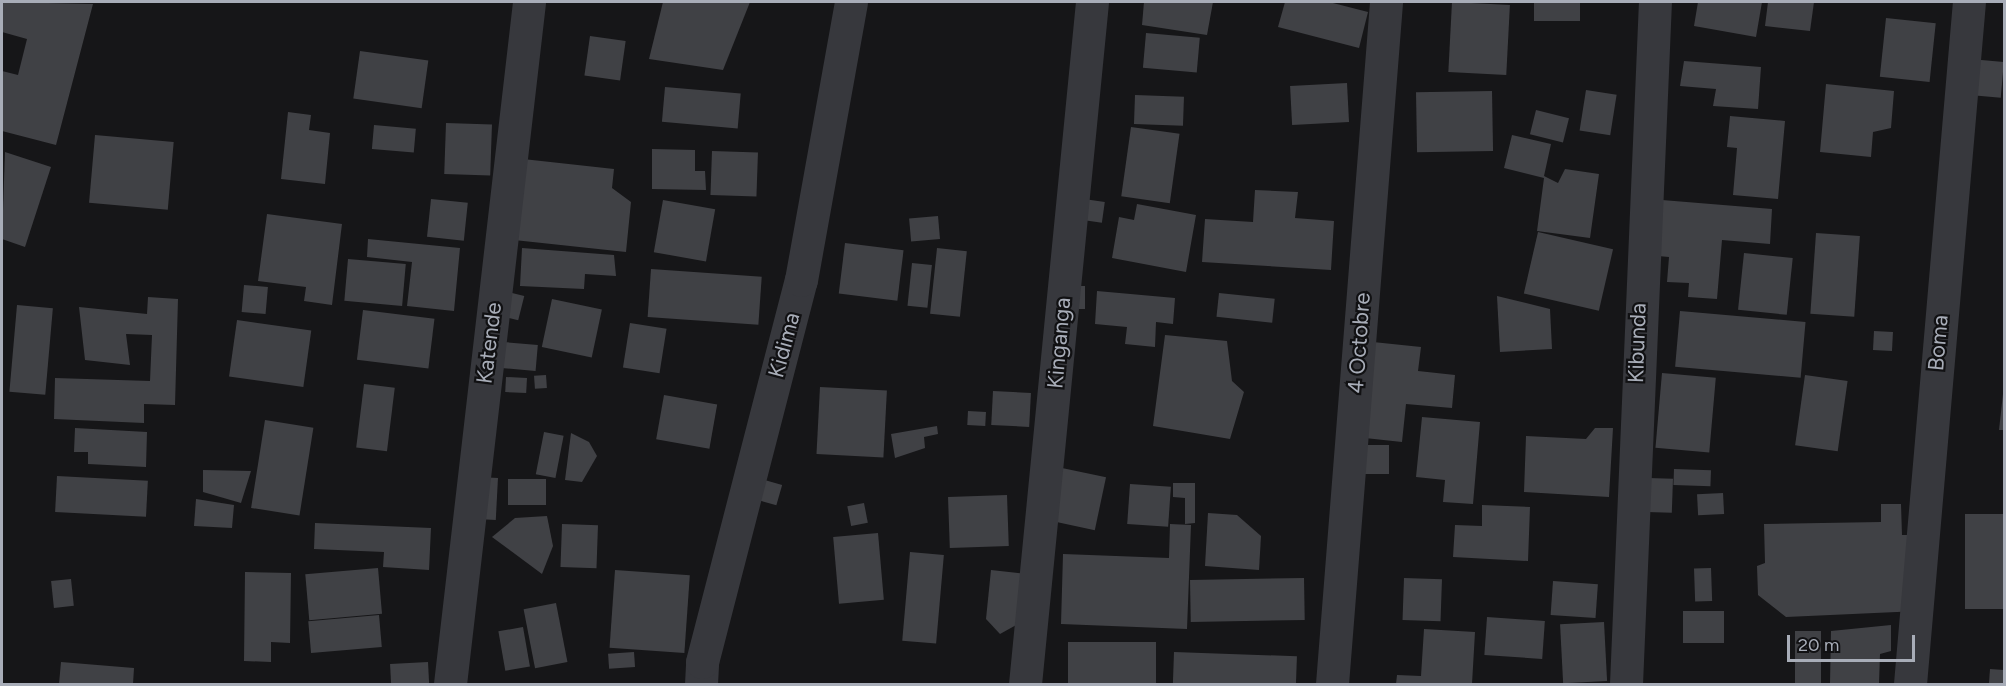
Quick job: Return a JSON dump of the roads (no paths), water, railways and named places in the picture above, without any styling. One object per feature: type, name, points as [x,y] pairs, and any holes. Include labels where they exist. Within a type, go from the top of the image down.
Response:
[{"type":"street","name":"Katende","points":[[450,684],[529,2]]},
{"type":"street","name":"Kidima","points":[[701,684],[702,662],[801,280],[851,2]]},
{"type":"street","name":"Kinganga","points":[[1024,684],[1092,2]]},
{"type":"street","name":"4 Octobre","points":[[1332,684],[1386,2]]},
{"type":"street","name":"Kibunda","points":[[1626,684],[1654,2]]},
{"type":"street","name":"Boma","points":[[1910,684],[1969,2]]}]
